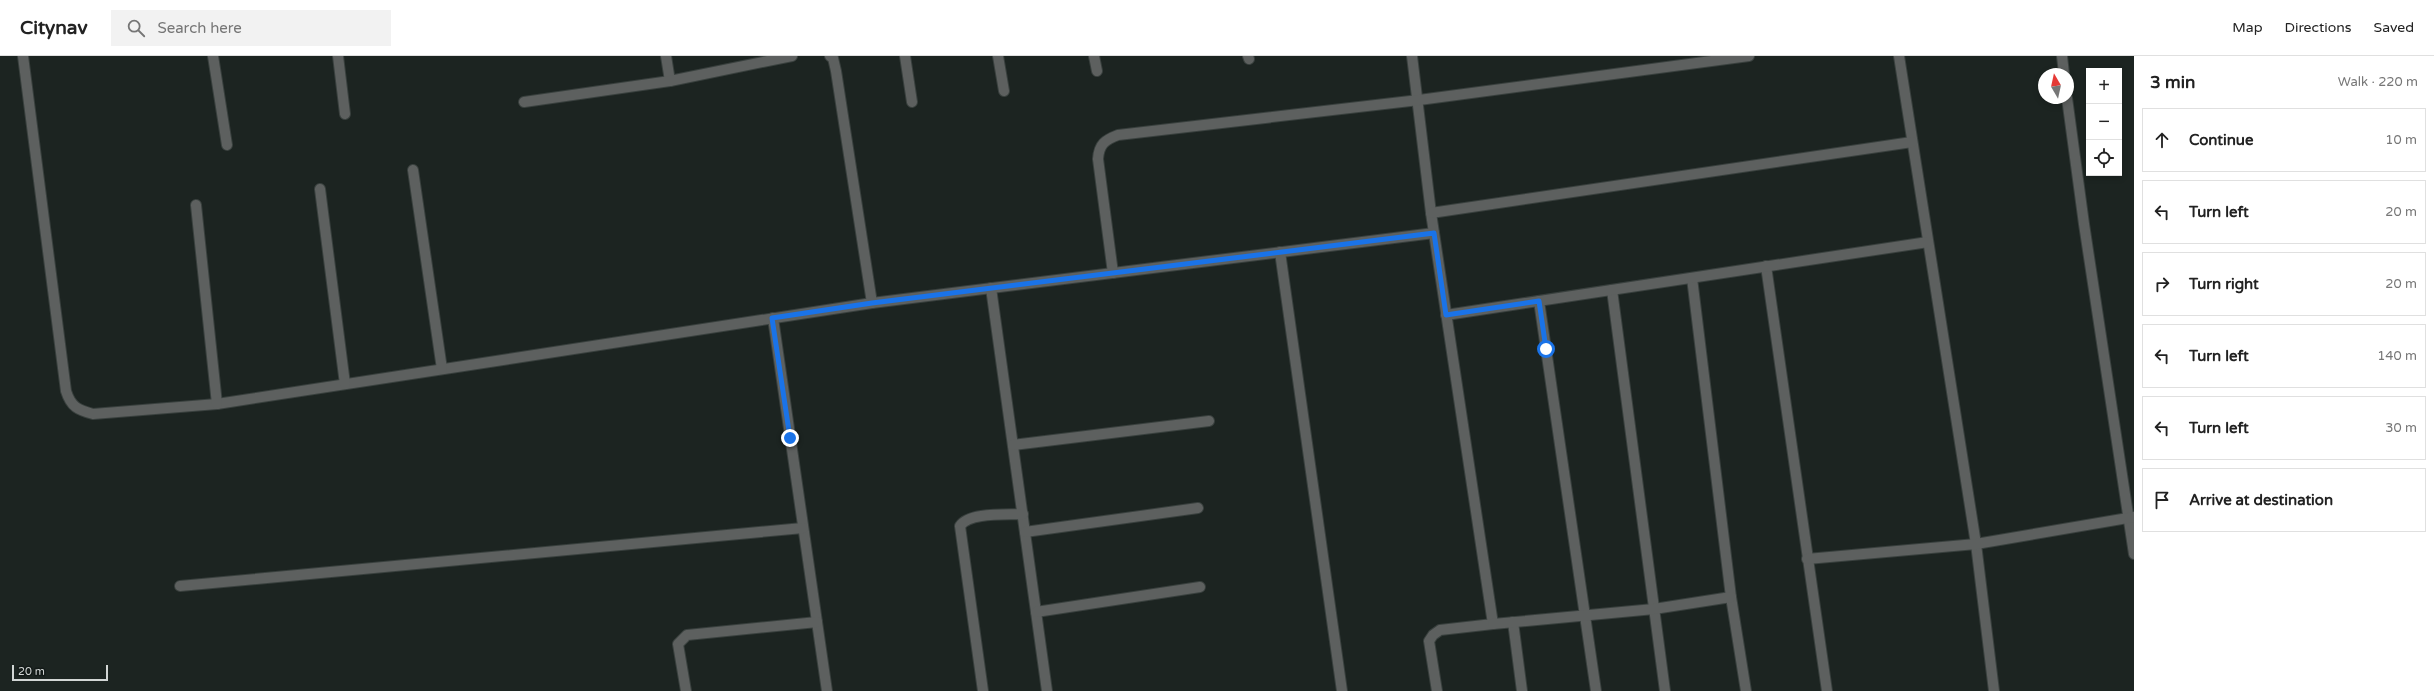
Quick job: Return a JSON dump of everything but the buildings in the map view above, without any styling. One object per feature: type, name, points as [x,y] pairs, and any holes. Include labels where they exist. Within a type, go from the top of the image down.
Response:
[{"type":"street","points":[[23,56],[65,383],[70,402],[78,410],[93,414],[217,404],[872,303],[1434,233]]},
{"type":"street","points":[[213,56],[227,145]]},
{"type":"street","points":[[338,56],[345,114]]},
{"type":"street","points":[[666,56],[670,81]]},
{"type":"street","points":[[524,102],[670,81],[792,56]]},
{"type":"street","points":[[830,56],[833,58],[836,71],[872,303]]},
{"type":"street","points":[[905,56],[912,102]]},
{"type":"street","points":[[998,56],[1004,91]]},
{"type":"street","points":[[1094,56],[1097,71]]},
{"type":"street","points":[[1412,56],[1431,212],[1493,624]]},
{"type":"street","points":[[1113,273],[1098,159],[1099,149],[1105,140],[1118,136],[1418,100],[1749,56]]},
{"type":"street","points":[[1899,56],[1976,544],[1994,691]]},
{"type":"street","points":[[2062,56],[2063,68]]},
{"type":"street","points":[[2068,104],[2084,224],[2131,518],[2134,554]]},
{"type":"street","points":[[1431,212],[1912,142]]},
{"type":"street","points":[[413,170],[442,369]]},
{"type":"street","points":[[320,189],[345,384]]},
{"type":"street","points":[[196,205],[217,404]]},
{"type":"street","points":[[1446,315],[1928,242]]},
{"type":"street","points":[[1280,252],[1342,691]]},
{"type":"street","points":[[1766,266],[1827,691]]},
{"type":"street","points":[[1692,278],[1732,597],[1746,691]]},
{"type":"street","points":[[991,288],[1047,691]]},
{"type":"street","points":[[1612,290],[1665,691]]},
{"type":"street","points":[[1539,301],[1596,691]]},
{"type":"street","points":[[772,318],[827,691]]},
{"type":"street","points":[[1013,445],[1209,421]]},
{"type":"street","points":[[1025,532],[1198,508]]},
{"type":"street","points":[[983,691],[960,526],[964,520],[973,517],[1022,514]]},
{"type":"street","points":[[1807,559],[1976,544],[2131,518]]},
{"type":"street","points":[[180,586],[803,528]]},
{"type":"street","points":[[1036,612],[1200,587]]},
{"type":"street","points":[[1437,691],[1429,641],[1433,635],[1440,630],[1654,609],[1732,597]]},
{"type":"street","points":[[686,691],[678,644],[687,635],[817,622]]},
{"type":"street","points":[[1513,622],[1522,691]]},
{"type":"route","points":[[790,438],[772,318],[872,303],[1434,233],[1446,315],[1539,301],[1546,349]]}]
